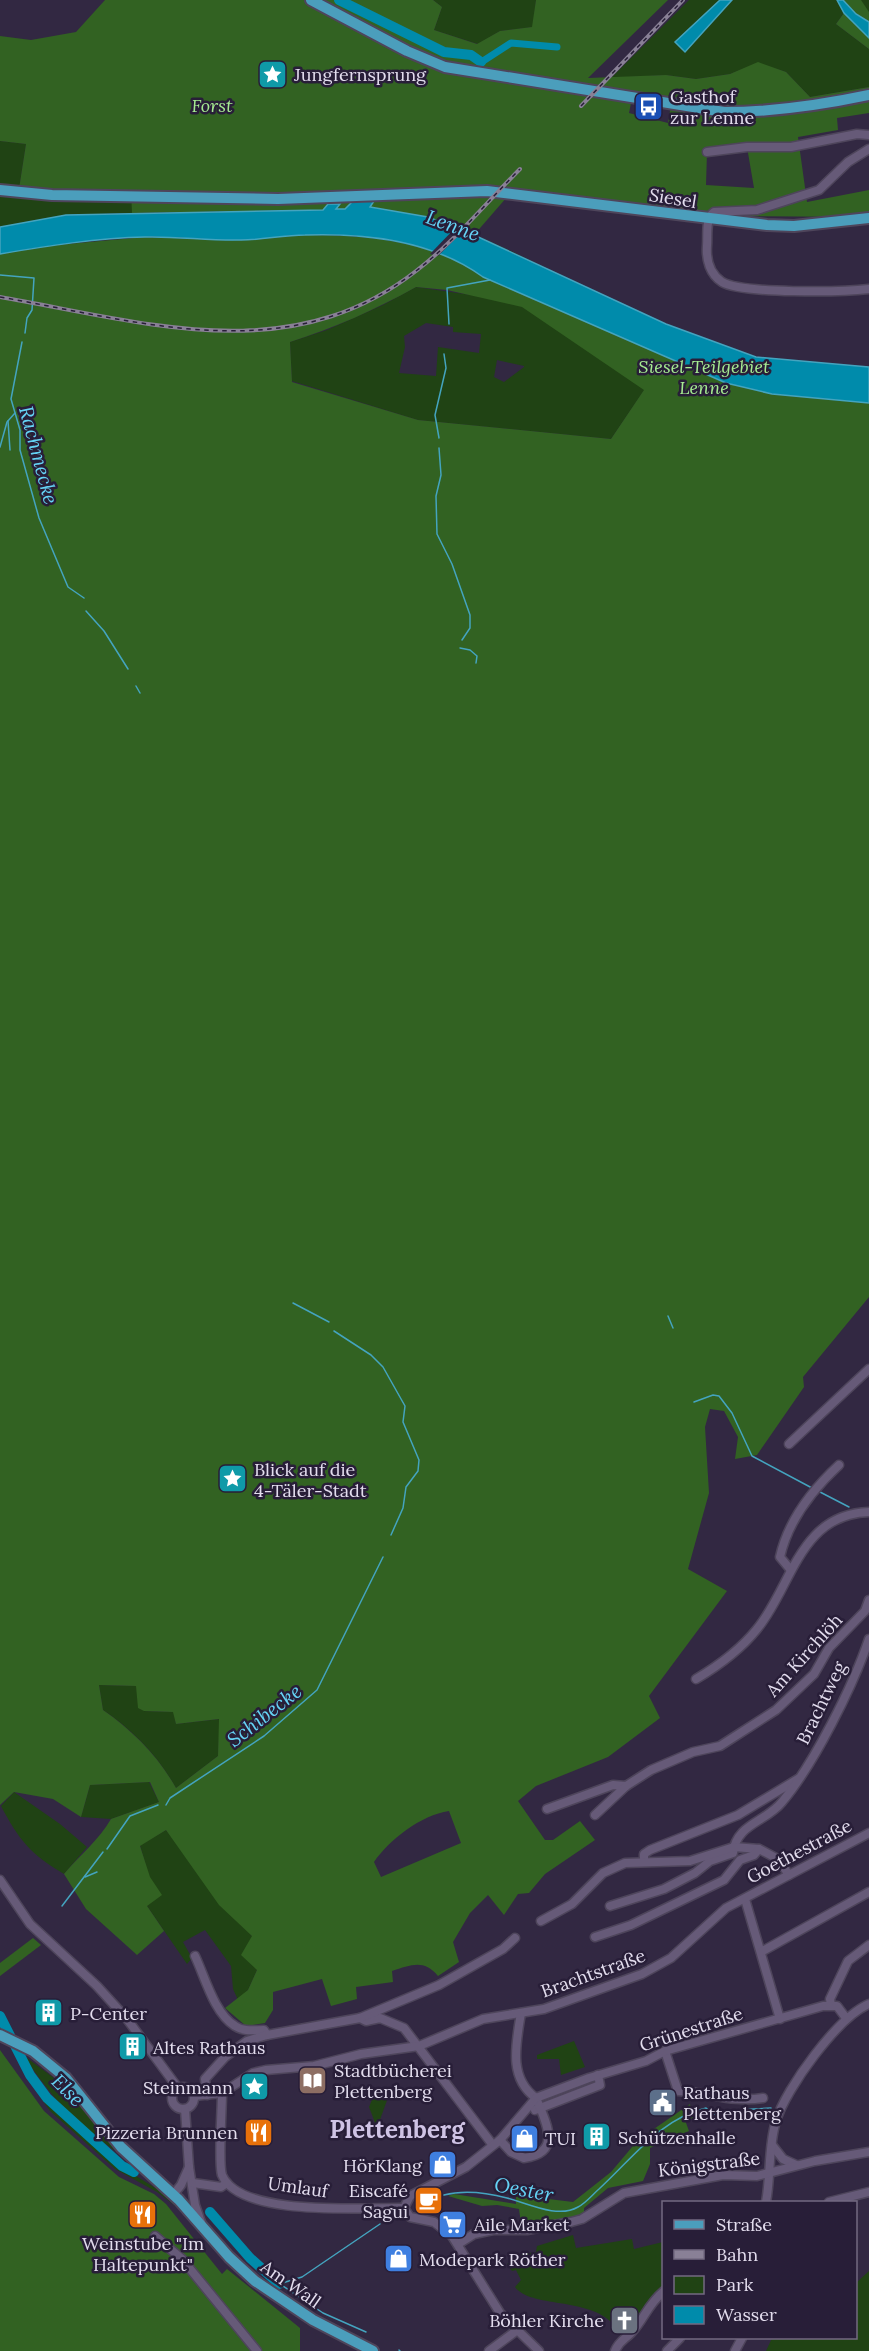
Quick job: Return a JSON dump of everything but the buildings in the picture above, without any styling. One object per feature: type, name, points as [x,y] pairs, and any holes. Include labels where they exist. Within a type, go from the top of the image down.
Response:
[{"type":"main road","points":[[311,0],[426,59],[468,73],[724,112],[745,112],[835,102],[869,94]]},
{"type":"main road","name":"Siesel","points":[[0,190],[52,195],[278,199],[487,191],[708,220]]},
{"type":"main road","points":[[708,220],[794,226],[869,218]]},
{"type":"main road","name":"Am Wall","points":[[0,2035],[28,2049],[66,2078],[121,2147],[176,2197],[229,2257],[272,2294],[313,2320],[372,2351]]},
{"type":"street","points":[[707,152],[747,147],[791,147],[857,134],[869,135]]},
{"type":"street","name":"Siesel","points":[[708,220],[714,212],[757,210],[819,190],[848,162],[869,149]]},
{"type":"street","points":[[708,220],[709,265],[717,278],[732,286],[773,289],[869,289]]},
{"type":"street","points":[[789,1444],[869,1369]]},
{"type":"street","points":[[790,1569],[780,1557],[785,1537],[811,1495],[839,1465]]},
{"type":"street","points":[[696,1679],[713,1669],[757,1630],[790,1569],[809,1542],[833,1521],[849,1515],[869,1512]]},
{"type":"street","name":"Am Kirchlöh","points":[[595,1815],[626,1786],[672,1759],[720,1746],[776,1710],[814,1674],[829,1648],[865,1611],[869,1600]]},
{"type":"street","name":"Brachtweg","points":[[734,1847],[739,1833],[776,1809],[798,1779],[830,1722],[869,1639]]},
{"type":"street","name":"Brachtweg","points":[[644,1861],[644,1854],[650,1850],[738,1815],[798,1779]]},
{"type":"street","name":"Am Kirchlöh","points":[[547,1809],[613,1785],[626,1786]]},
{"type":"street","name":"Goethestraße","points":[[745,1899],[869,1833]]},
{"type":"street","points":[[610,1906],[664,1889],[695,1873],[710,1861],[734,1852],[734,1847]]},
{"type":"street","points":[[540,1921],[572,1904],[611,1867],[644,1861],[690,1861],[734,1847],[759,1849],[778,1858],[789,1875]]},
{"type":"street","points":[[595,1937],[631,1925],[724,1880],[740,1860],[754,1855],[759,1849]]},
{"type":"street","points":[[0,1880],[30,1924],[97,1986],[127,2019],[178,2088]]},
{"type":"street","points":[[761,1952],[869,1892]]},
{"type":"street","points":[[745,1899],[780,2019]]},
{"type":"street","name":"Brachtstraße","points":[[496,2142],[519,2157],[531,2157],[546,2148],[549,2134],[536,2098],[528,2092],[516,2069],[521,2013],[556,2005],[658,1966],[694,1939],[726,1908],[745,1899]]},
{"type":"street","points":[[207,2095],[203,2082],[218,2064],[239,2046],[267,2035],[360,2018],[439,1985],[503,1949],[515,1938]]},
{"type":"street","points":[[846,2018],[839,2008],[831,2005],[830,1999],[849,1961],[869,1946]]},
{"type":"street","points":[[195,1956],[218,2006],[227,2019],[235,2026],[249,2031],[264,2030],[267,2035]]},
{"type":"street","points":[[766,2201],[776,2121],[788,2096],[823,2045],[846,2018],[869,2004]]},
{"type":"street","name":"Grünestraße","points":[[536,2098],[598,2075],[646,2061],[665,2051],[831,2005]]},
{"type":"street","points":[[194,2096],[222,2093],[258,2072],[314,2066],[361,2054],[419,2046],[483,2019],[521,2013]]},
{"type":"street","points":[[360,2018],[366,2021],[380,2018],[399,2024],[496,2142]]},
{"type":"street","points":[[665,2051],[680,2096],[705,2092],[724,2100],[763,2098]]},
{"type":"street","points":[[524,2115],[600,2085],[598,2075]]},
{"type":"street","points":[[178,2088],[188,2088],[194,2096],[192,2105],[185,2109],[173,2103],[172,2094],[178,2088]]},
{"type":"street","points":[[222,2093],[220,2165],[227,2183]]},
{"type":"street","points":[[536,2098],[524,2115],[483,2155],[466,2167],[410,2196],[404,2208],[410,2217],[439,2225],[458,2244],[490,2300],[516,2331],[539,2351]]},
{"type":"street","name":"Am Wall","points":[[185,2109],[189,2166],[195,2205],[203,2228]]},
{"type":"street","name":"Königstraße","points":[[772,2145],[783,2158],[796,2165]]},
{"type":"street","name":"Königstraße","points":[[458,2244],[474,2234],[494,2230],[527,2230],[571,2222],[624,2193],[723,2175],[757,2176],[796,2165],[869,2152]]},
{"type":"street","points":[[189,2166],[176,2197],[188,2196],[193,2183]]},
{"type":"street","name":"Umlauf","points":[[193,2183],[221,2187],[227,2183],[243,2194],[311,2208],[404,2208]]},
{"type":"street","points":[[833,2201],[869,2192]]},
{"type":"street","points":[[155,2236],[182,2259],[257,2351]]},
{"type":"street","points":[[615,2351],[619,2343],[631,2333],[646,2307],[662,2291]]},
{"type":"street","points":[[489,2351],[516,2331]]},
{"type":"street","points":[[667,2351],[678,2339]]},
{"type":"green space","name":"Forst","points":[[105,0],[433,0],[442,7],[434,30],[477,44],[500,31],[532,27],[536,0],[668,0],[588,78],[666,75],[696,79],[730,74],[758,62],[786,72],[810,97],[869,87],[869,113],[837,118],[838,130],[798,137],[807,202],[869,190],[869,217],[707,216],[507,197],[474,235],[428,217],[369,207],[373,202],[352,202],[345,209],[336,209],[339,204],[328,204],[323,210],[132,213],[131,191],[19,189],[26,144],[0,141],[0,36],[31,40],[76,32]],"holes":[[[632,98],[671,105],[668,123],[629,113]],[[747,147],[754,188],[706,185],[707,152]]]},
{"type":"green space","points":[[433,0],[536,0],[533,27],[500,31],[478,44],[434,30],[442,7]]},
{"type":"green space","points":[[689,0],[720,0],[676,42],[685,51],[732,0],[869,0],[869,35],[838,2],[844,13],[836,24],[869,49],[869,87],[810,97],[786,72],[758,63],[730,74],[696,79],[666,75],[611,78]]},
{"type":"green space","points":[[843,0],[861,0],[869,12],[869,22],[856,14]]},
{"type":"green space","points":[[844,13],[869,38],[869,49],[836,24]]},
{"type":"green space","points":[[0,141],[26,144],[19,189],[0,186]]},
{"type":"green space","points":[[0,193],[132,201],[132,213],[66,215],[0,227]]},
{"type":"green space","name":"Siesel-Teilgebiet Lenne","points":[[465,231],[645,317],[718,346],[755,357],[783,362],[869,369],[869,426],[636,384],[645,389],[611,439],[418,420],[292,381],[290,342],[327,330],[383,305],[416,287],[471,295]],"holes":[[[426,323],[453,327],[453,332],[481,334],[479,353],[438,347],[436,376],[399,373],[405,347],[404,336]],[[497,360],[524,366],[524,367],[504,382],[494,377]]]},
{"type":"green space","name":"Siesel-Teilgebiet Lenne","points":[[326,235],[373,238],[419,247],[441,254],[483,277],[726,383],[772,394],[869,403],[869,1297],[803,1377],[804,1387],[757,1455],[735,1459],[738,1437],[724,1411],[710,1409],[705,1427],[709,1493],[688,1569],[727,1591],[649,1696],[660,1718],[608,1757],[536,1786],[518,1801],[545,1840],[553,1840],[580,1821],[595,1840],[545,1874],[529,1893],[518,1894],[504,1915],[488,1895],[470,1913],[453,1942],[459,1962],[438,1976],[422,1965],[405,1967],[392,1971],[393,1982],[356,1987],[357,1999],[331,2006],[322,1979],[273,1992],[273,2010],[265,2023],[246,2026],[225,2008],[248,1990],[257,1970],[241,1955],[252,1936],[219,1905],[166,1830],[140,1846],[150,1877],[162,1895],[147,1906],[164,1931],[137,1955],[86,1909],[64,1874],[95,1841],[111,1819],[159,1802],[150,1782],[90,1785],[81,1817],[53,1799],[14,1792],[0,1805],[0,254],[45,246],[145,237],[239,240]],"holes":[[[416,287],[447,290],[522,307],[644,390],[611,439],[418,420],[292,382],[290,342],[354,318]],[[99,1685],[136,1686],[138,1708],[144,1711],[173,1712],[176,1724],[219,1719],[218,1756],[176,1788],[144,1745],[103,1710]],[[449,1811],[461,1843],[381,1877],[374,1862],[388,1845],[417,1823],[438,1813]]]},
{"type":"green space","points":[[99,1685],[137,1686],[144,1711],[174,1712],[176,1724],[220,1719],[218,1756],[176,1788],[144,1745],[103,1710]]},
{"type":"green space","points":[[149,1782],[159,1802],[111,1819],[81,1817],[90,1785]]},
{"type":"green space","points":[[14,1792],[60,1824],[87,1847],[64,1874],[34,1853],[14,1828],[1,1806]]},
{"type":"green space","points":[[166,1830],[252,1936],[257,1970],[248,1990],[238,2000],[233,1989],[231,1966],[205,1930],[183,1942],[192,1958],[187,1964],[147,1906],[149,1877],[140,1845]]},
{"type":"green space","points":[[33,1938],[41,1945],[0,1976],[0,1963]]},
{"type":"green space","points":[[574,2041],[585,2067],[561,2075],[559,2059],[537,2059],[537,2055]]},
{"type":"green space","points":[[0,2050],[44,2111],[119,2177],[154,2194],[166,2204],[222,2274],[227,2269],[300,2328],[300,2351],[0,2351]]},
{"type":"green space","points":[[23,2055],[66,2087],[120,2154],[90,2132],[66,2110]]},
{"type":"green space","points":[[390,2092],[377,2128],[369,2107],[374,2095]]},
{"type":"green space","points":[[38,2094],[107,2158],[157,2189],[178,2208],[157,2192],[115,2169],[50,2111]]},
{"type":"green space","points":[[690,2104],[693,2118],[685,2120],[689,2131],[650,2148],[650,2164],[643,2181],[608,2188],[584,2208],[584,2214],[577,2217],[525,2228],[521,2223],[519,2209],[497,2205],[482,2206],[448,2196],[454,2194],[516,2204],[516,2195],[573,2202],[611,2172],[638,2140]]},
{"type":"green space","points":[[573,2235],[576,2248],[632,2239],[634,2249],[662,2242],[662,2289],[646,2304],[638,2318],[632,2313],[622,2311],[613,2324],[590,2310],[533,2298],[523,2294],[515,2287],[521,2280],[516,2270],[512,2271],[507,2264],[523,2254],[536,2252],[537,2246]]},
{"type":"green space","points":[[869,2271],[869,2351],[766,2351],[772,2339],[857,2339],[857,2282]]},
{"type":"water","points":[[720,0],[732,0],[685,52],[675,42]]},
{"type":"water","points":[[837,0],[843,0],[856,14],[869,22],[869,38],[844,13]]},
{"type":"water","points":[[374,201],[370,207],[428,217],[474,235],[666,324],[756,357],[869,367],[869,403],[772,394],[726,383],[483,277],[463,264],[398,241],[328,235],[241,240],[145,237],[54,245],[0,254],[0,227],[66,215],[323,210],[328,204],[340,204],[336,209],[345,209],[352,202]]},
{"type":"pier","points":[[458,225],[466,228],[438,256],[430,254]]},
{"type":"waterway","points":[[339,0],[444,52],[471,55],[481,62]]},
{"type":"waterway","points":[[480,63],[511,43],[557,47]]},
{"type":"waterway","name":"Rachmecke","points":[[0,275],[34,278],[32,310],[27,318],[25,333]]},
{"type":"waterway","points":[[449,324],[447,288],[490,280]]},
{"type":"waterway","name":"Rachmecke","points":[[22,342],[11,399],[20,430],[20,450],[39,518],[68,587],[84,598]]},
{"type":"waterway","points":[[439,438],[435,415],[446,368],[444,354]]},
{"type":"waterway","points":[[0,447],[7,422],[15,413]]},
{"type":"waterway","points":[[8,421],[10,450]]},
{"type":"waterway","points":[[439,448],[441,475],[436,496],[437,534],[452,564],[470,615],[470,628],[462,640]]},
{"type":"waterway","name":"Rachmecke","points":[[86,611],[104,631],[128,669]]},
{"type":"waterway","points":[[460,648],[470,650],[477,656],[476,663]]},
{"type":"waterway","name":"Rachmecke","points":[[136,686],[140,693]]},
{"type":"waterway","name":"Schibecke","points":[[293,1303],[329,1322]]},
{"type":"waterway","points":[[668,1316],[673,1328]]},
{"type":"waterway","name":"Schibecke","points":[[334,1331],[371,1355],[383,1367],[405,1406],[403,1422],[419,1460],[418,1471],[406,1487],[403,1508],[391,1535]]},
{"type":"waterway","points":[[694,1402],[713,1395],[719,1396],[732,1413],[752,1456],[812,1488]]},
{"type":"waterway","points":[[820,1492],[849,1507]]},
{"type":"waterway","name":"Schibecke","points":[[166,1805],[170,1798],[264,1736],[317,1690],[383,1557]]},
{"type":"waterway","name":"Schibecke","points":[[107,1849],[130,1816],[158,1805]]},
{"type":"waterway","name":"Schibecke","points":[[62,1906],[103,1852]]},
{"type":"waterway","points":[[85,1877],[97,1872]]},
{"type":"waterway","name":"Else","points":[[0,2016],[30,2075],[47,2098],[122,2166],[134,2172]]},
{"type":"waterway","name":"Oester","points":[[444,2195],[467,2192],[484,2194],[552,2211],[570,2210],[586,2201],[661,2130],[690,2113],[706,2108],[723,2120],[736,2110],[771,2108]]},
{"type":"waterway","name":"Else","points":[[210,2212],[250,2258],[279,2284]]},
{"type":"waterway","name":"Oester","points":[[279,2284],[302,2277],[380,2224]]},
{"type":"waterway","name":"Else","points":[[280,2284],[323,2313],[366,2332]]},
{"type":"railway","points":[[581,106],[683,0]]},
{"type":"railway","points":[[0,297],[161,326],[214,330],[267,329],[318,320],[368,302],[416,271],[457,235],[520,169]]},
{"type":"place","name":"Jungfernsprung","points":[[273,74]]},
{"type":"place","name":"Gasthof zur Lenne","points":[[649,106]]},
{"type":"place","name":"Blick auf die 4-Täler-Stadt","points":[[233,1479]]},
{"type":"place","name":"P-Center","points":[[49,2013]]},
{"type":"place","name":"Altes Rathaus","points":[[132,2047]]},
{"type":"place","name":"Stadtbücherei Plettenberg","points":[[313,2080]]},
{"type":"place","name":"Steinmann","points":[[254,2087]]},
{"type":"place","name":"Rathaus Plettenberg","points":[[662,2102]]},
{"type":"place","name":"Pizzeria Brunnen","points":[[259,2132]]},
{"type":"place","name":"Schützenhalle","points":[[597,2137]]},
{"type":"place","name":"TUI","points":[[524,2138]]},
{"type":"place","name":"HörKlang","points":[[443,2165]]},
{"type":"place","name":"Eiscafé Sagui","points":[[429,2200]]},
{"type":"place","name":"Weinstube \"Im Haltepunkt\"","points":[[143,2214]]},
{"type":"place","name":"Aile Market","points":[[453,2224]]},
{"type":"place","name":"Modepark Röther","points":[[398,2259]]},
{"type":"place","name":"Böhler Kirche","points":[[625,2320]]},
{"type":"district","name":"Plettenberg","points":[[397,2129]]},
{"type":"water label","name":"Lenne","points":[[453,225]]}]
